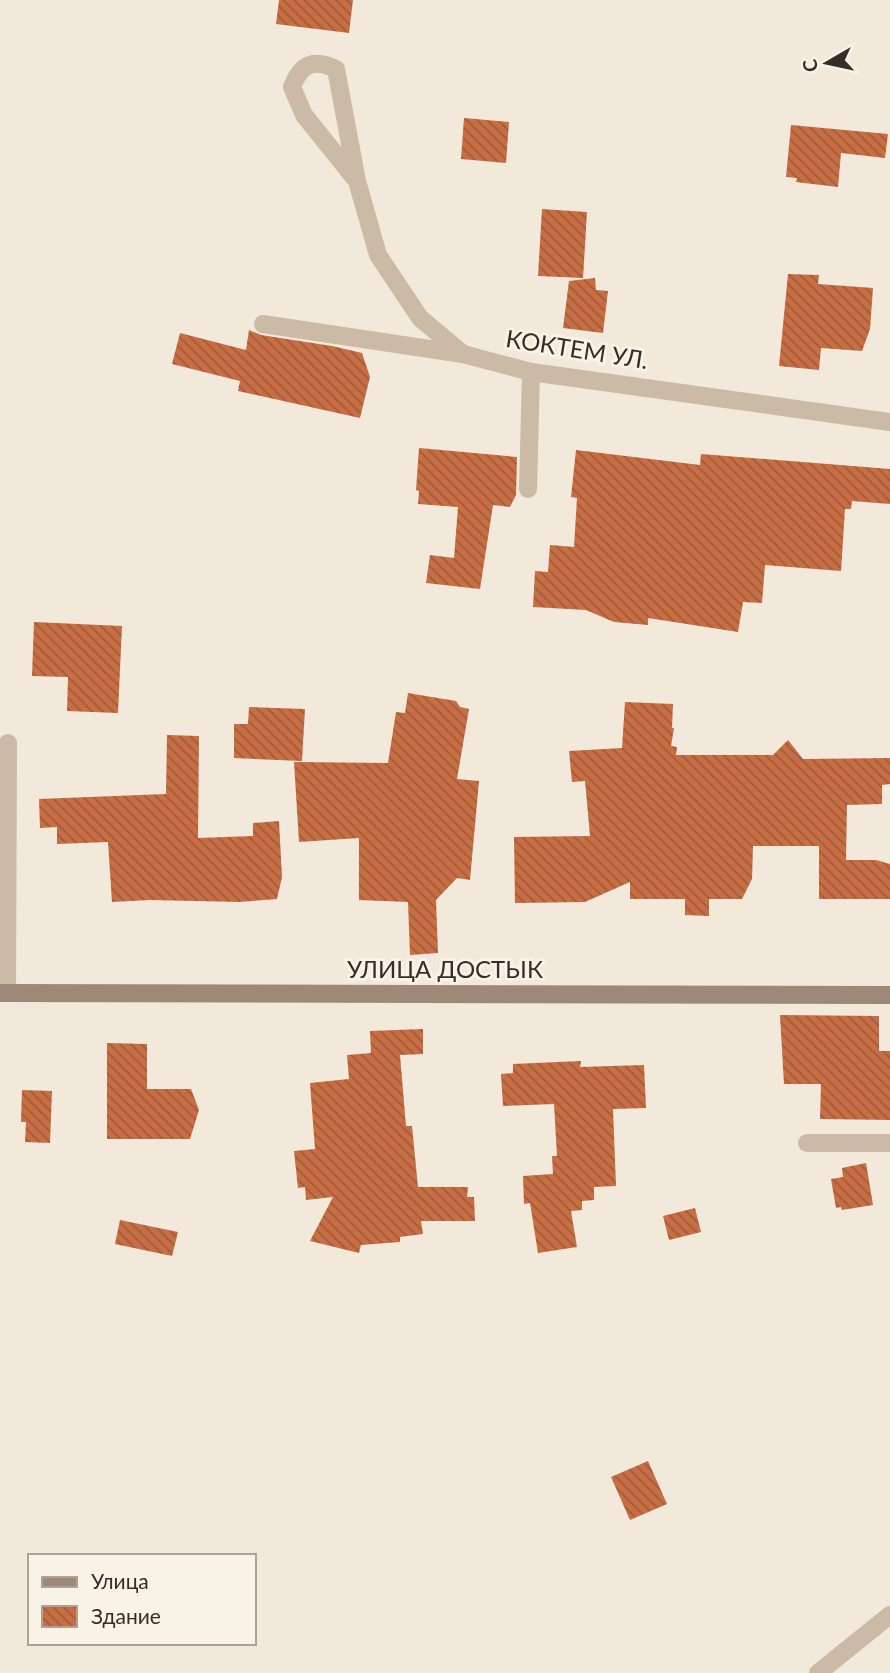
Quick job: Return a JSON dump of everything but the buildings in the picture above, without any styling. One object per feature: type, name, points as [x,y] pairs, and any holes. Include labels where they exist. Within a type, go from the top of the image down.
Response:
[{"type":"main road","name":"УЛИЦА ДОСТЫК","points":[[4,993],[890,995]]},
{"type":"street","name":"КОКТЕМ УЛ.","points":[[357,181],[304,114],[292,87],[297,74],[308,65],[324,63],[336,69],[357,181],[378,255],[420,318],[463,354],[531,372],[890,422]]},
{"type":"street","points":[[263,324],[463,354]]},
{"type":"street","points":[[528,489],[531,372]]},
{"type":"street","points":[[4,993],[8,743]]},
{"type":"street","points":[[807,1143],[890,1143]]},
{"type":"street","points":[[818,1673],[890,1615]]}]
